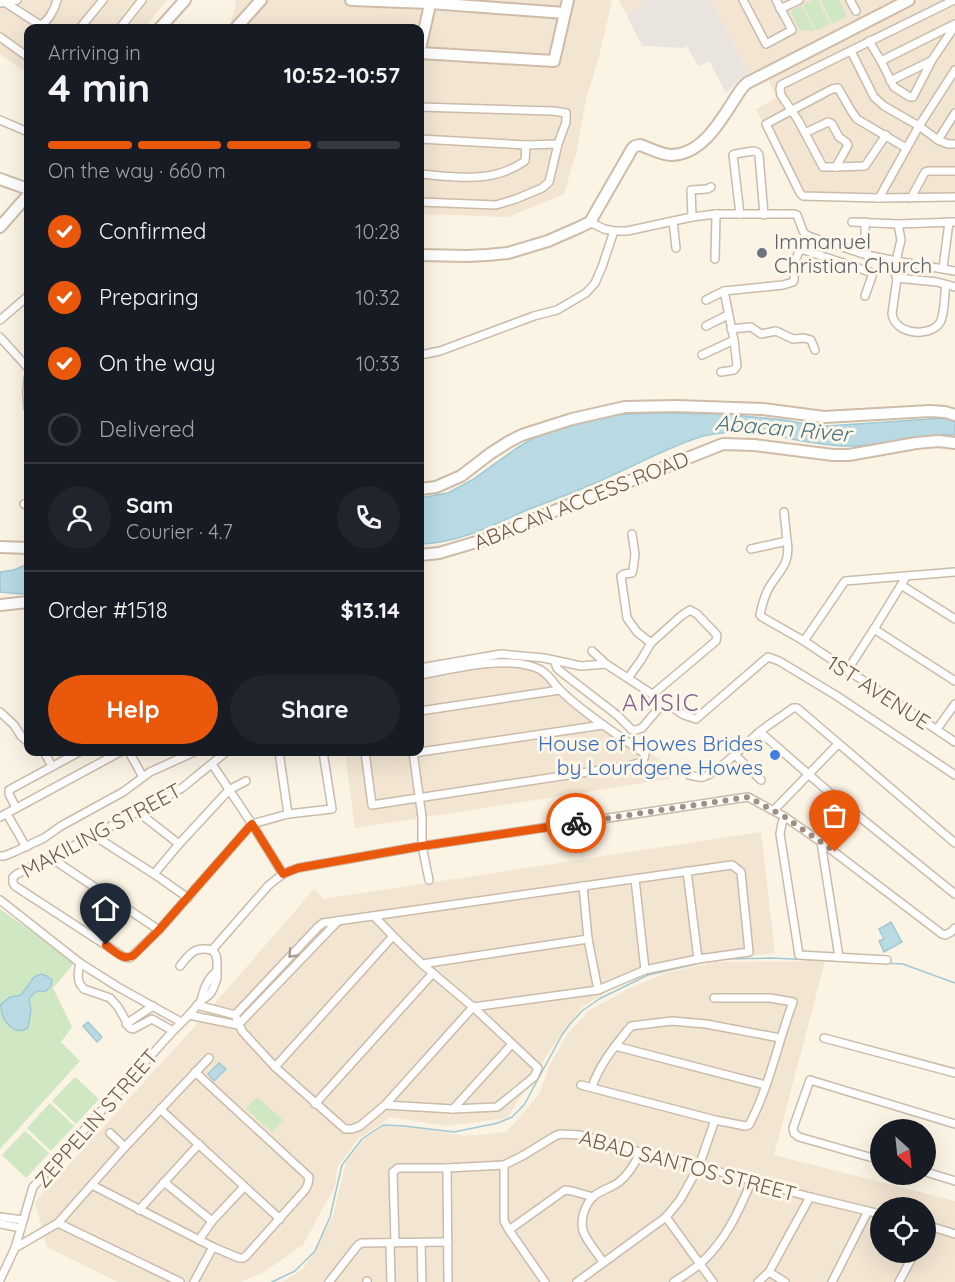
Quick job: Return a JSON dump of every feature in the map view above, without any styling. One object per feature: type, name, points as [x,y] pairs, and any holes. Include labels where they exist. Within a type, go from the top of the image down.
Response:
[{"type":"street","points":[[3,3],[17,0]]},
{"type":"street","points":[[44,24],[57,0]]},
{"type":"street","points":[[83,24],[103,0]]},
{"type":"street","points":[[123,24],[142,0]]},
{"type":"street","points":[[164,24],[185,0]]},
{"type":"street","points":[[240,24],[261,0]]},
{"type":"street","points":[[351,0],[431,1],[565,13]]},
{"type":"street","points":[[424,51],[554,61],[568,0]]},
{"type":"street","points":[[743,0],[766,44],[791,32],[776,0]]},
{"type":"street","points":[[780,9],[799,0]]},
{"type":"street","points":[[850,0],[856,11]]},
{"type":"street","points":[[424,255],[467,256],[508,253],[548,241],[590,222],[635,146],[640,145],[669,155],[681,154],[692,149],[708,137],[747,83],[909,0]]},
{"type":"street","points":[[886,135],[865,166],[824,167],[781,95],[781,85],[954,0]]},
{"type":"street","points":[[424,33],[431,1]]},
{"type":"street","points":[[3,3],[38,24]]},
{"type":"street","points":[[869,41],[894,87],[913,97],[932,60],[955,26]]},
{"type":"street","points":[[881,60],[955,26]]},
{"type":"street","points":[[0,37],[24,54]]},
{"type":"street","points":[[851,51],[874,97],[884,106],[938,140],[955,144]]},
{"type":"street","points":[[890,81],[932,60]]},
{"type":"street","points":[[879,198],[919,126],[955,70]]},
{"type":"street","points":[[906,148],[857,119],[838,88],[766,124],[803,196],[955,197]]},
{"type":"street","points":[[424,107],[566,113],[566,122],[549,182],[542,188],[496,205],[424,202]]},
{"type":"street","points":[[938,140],[955,113]]},
{"type":"street","points":[[0,120],[24,130]]},
{"type":"street","points":[[805,133],[826,123],[832,124],[839,137],[848,145],[836,167]]},
{"type":"street","points":[[424,139],[526,145],[558,144]]},
{"type":"street","points":[[424,174],[464,177],[496,175],[525,160],[526,145]]},
{"type":"street","points":[[740,214],[733,155],[753,151],[759,155],[764,214]]},
{"type":"street","points":[[911,198],[925,172],[955,171]]},
{"type":"street","points":[[0,180],[24,188]]},
{"type":"street","points":[[692,217],[690,190],[711,187]]},
{"type":"street","points":[[0,227],[24,200]]},
{"type":"street","points":[[590,222],[604,229],[627,231],[716,214],[797,215],[806,235],[795,261],[793,282],[724,291],[706,300]]},
{"type":"street","points":[[715,259],[716,214]]},
{"type":"street","points":[[673,221],[676,248]]},
{"type":"street","points":[[852,222],[898,224],[952,222],[943,268]]},
{"type":"street","points":[[860,253],[865,239],[866,222]]},
{"type":"street","points":[[898,224],[901,240],[893,261],[897,278],[891,314],[898,326],[909,332],[938,326],[943,318],[946,285]]},
{"type":"street","points":[[424,355],[557,310],[586,293],[599,275],[615,231]]},
{"type":"street","points":[[806,235],[893,261],[955,271]]},
{"type":"street","points":[[838,261],[839,246]]},
{"type":"street","points":[[801,249],[870,272],[872,274],[866,296]]},
{"type":"street","points":[[897,278],[937,282],[955,287]]},
{"type":"street","points":[[721,372],[736,368],[734,340],[724,291]]},
{"type":"street","points":[[0,320],[24,299]]},
{"type":"street","points":[[706,326],[728,315]]},
{"type":"street","points":[[731,329],[745,326],[761,334],[776,331],[793,339],[812,340],[815,350]]},
{"type":"street","points":[[0,337],[24,364]]},
{"type":"street","points":[[702,355],[734,340]]},
{"type":"street","points":[[424,488],[436,487],[461,476],[491,453],[522,435],[572,419],[625,407],[763,409],[824,417],[930,411],[955,415]]},
{"type":"street","name":"ABACAN ACCESS ROAD","points":[[424,555],[452,550],[490,538],[723,444],[754,445],[849,456],[916,443],[939,441],[955,443]]},
{"type":"street","points":[[751,549],[787,541],[784,512]]},
{"type":"street","points":[[632,534],[633,570],[632,573],[621,576],[627,618],[637,632],[651,643]]},
{"type":"street","name":"1ST AVENUE","points":[[787,541],[787,560],[770,586],[760,615],[804,641],[955,742]]},
{"type":"street","points":[[0,547],[24,548]]},
{"type":"street","points":[[804,641],[845,580],[955,572]]},
{"type":"street","points":[[847,671],[906,577]]},
{"type":"street","points":[[901,585],[955,620]]},
{"type":"street","points":[[0,604],[24,602]]},
{"type":"street","points":[[628,678],[651,643],[690,610],[697,614],[717,636],[716,641],[653,694]]},
{"type":"street","points":[[874,629],[955,681]]},
{"type":"street","points":[[592,651],[606,664],[684,716],[696,719],[768,657],[779,661],[837,696],[955,776]]},
{"type":"street","points":[[424,667],[501,654],[554,660],[581,666],[606,664]]},
{"type":"street","points":[[554,660],[560,671],[632,730],[642,728],[664,702]]},
{"type":"street","points":[[365,756],[372,805],[643,762],[645,754],[603,725],[560,690],[544,672],[534,667],[496,663],[424,674]]},
{"type":"street","points":[[424,710],[560,690]]},
{"type":"street","points":[[937,729],[955,704]]},
{"type":"street","points":[[689,775],[704,777],[735,755],[760,732],[793,708],[797,708],[955,843]]},
{"type":"street","points":[[0,712],[24,739]]},
{"type":"street","points":[[424,750],[603,725]]},
{"type":"street","points":[[760,732],[830,793],[955,894]]},
{"type":"street","points":[[774,810],[838,744]]},
{"type":"street","points":[[735,755],[761,780]]},
{"type":"street","points":[[46,756],[52,766]]},
{"type":"street","points":[[16,808],[9,790],[72,756]]},
{"type":"street","points":[[26,847],[3,815],[113,756]]},
{"type":"street","points":[[131,756],[143,777]]},
{"type":"street","points":[[0,856],[26,847],[112,799],[150,772],[186,756]]},
{"type":"street","name":"MAKILING STREET","points":[[221,756],[182,788],[17,874],[13,877],[13,883],[124,957],[130,958],[159,930],[252,824]]},
{"type":"street","points":[[280,756],[288,814]]},
{"type":"street","points":[[252,824],[288,814],[332,810],[324,756]]},
{"type":"street","points":[[414,756],[422,817],[422,846],[429,879]]},
{"type":"street","points":[[212,764],[283,874]]},
{"type":"street","points":[[154,874],[229,790],[246,781]]},
{"type":"street","points":[[180,966],[195,950],[204,948],[212,950],[268,886],[283,874],[298,868],[422,846],[744,797],[752,798],[785,817],[942,934],[945,935],[955,928]]},
{"type":"street","points":[[138,812],[179,844]]},
{"type":"street","points":[[785,817],[780,834],[799,955],[887,960]]},
{"type":"street","points":[[93,835],[188,898]]},
{"type":"street","points":[[821,842],[839,957]]},
{"type":"street","points":[[51,858],[159,930]]},
{"type":"street","points":[[732,865],[741,872],[749,952],[698,958],[645,970],[598,990],[473,1007],[386,1105],[360,1126],[352,1129],[345,1129],[275,1067],[242,1032],[235,1015],[323,923],[732,865]]},
{"type":"street","points":[[687,871],[698,958]]},
{"type":"street","points":[[635,879],[645,970]]},
{"type":"street","points":[[583,886],[588,939],[598,990]]},
{"type":"street","points":[[0,900],[80,963],[181,1022]]},
{"type":"street","points":[[374,916],[422,964],[473,1007],[538,1068],[534,1077],[497,1107],[453,1109],[386,1105]]},
{"type":"street","points":[[238,1025],[338,921]]},
{"type":"street","points":[[275,1067],[393,936]]},
{"type":"street","points":[[422,964],[588,939]]},
{"type":"street","name":"ZEPPELIN STREET","points":[[0,1280],[15,1248],[33,1187],[172,1030],[210,994],[217,978],[216,955],[212,950]]},
{"type":"street","points":[[80,963],[78,978],[81,986],[110,998],[118,1007],[126,1024],[133,1029],[152,1019],[172,1030]]},
{"type":"street","points":[[315,1104],[433,973]]},
{"type":"street","points":[[581,1086],[715,1120],[749,1125],[793,1002],[770,998],[714,998]]},
{"type":"street","points":[[199,1003],[235,1015]]},
{"type":"street","points":[[126,1024],[153,1006]]},
{"type":"street","points":[[220,1021],[221,1011]]},
{"type":"street","points":[[189,1015],[238,1025]]},
{"type":"street","points":[[592,1087],[603,1061],[631,1026],[672,1021],[706,1024],[780,1038]]},
{"type":"street","points":[[824,1038],[955,1072]]},
{"type":"street","points":[[453,1109],[512,1044]]},
{"type":"street","points":[[615,1047],[765,1085]]},
{"type":"street","points":[[15,1248],[58,1223],[125,1147],[209,1058]]},
{"type":"street","points":[[92,1185],[239,1258],[243,1258],[280,1219],[305,1190],[309,1177],[195,1072]]},
{"type":"street","points":[[870,1157],[799,1137],[795,1133],[793,1128],[810,1080],[955,1124]]},
{"type":"street","points":[[160,1109],[280,1219]]},
{"type":"street","points":[[577,1282],[666,1217],[680,1200],[699,1166],[715,1120]]},
{"type":"street","points":[[110,1133],[125,1147]]},
{"type":"street","name":"ABAD SANTOS STREET","points":[[392,1243],[394,1170],[398,1168],[504,1165],[560,1134],[580,1135],[868,1211]]},
{"type":"street","points":[[139,1210],[199,1144]]},
{"type":"street","points":[[603,1262],[584,1233],[582,1225],[585,1208],[593,1197],[618,1183],[634,1167],[640,1152]]},
{"type":"street","points":[[504,1165],[504,1221],[545,1282]]},
{"type":"street","points":[[447,1168],[448,1282]]},
{"type":"street","points":[[936,1175],[955,1181]]},
{"type":"street","points":[[674,1282],[700,1264],[718,1245],[732,1225],[752,1180]]},
{"type":"street","points":[[164,1182],[212,1221]]},
{"type":"street","points":[[199,1240],[212,1221],[244,1187]]},
{"type":"street","points":[[509,1230],[565,1191],[593,1197]]},
{"type":"street","points":[[758,1282],[769,1272],[810,1197]]},
{"type":"street","points":[[832,1282],[868,1211]]},
{"type":"street","points":[[0,1217],[22,1224]]},
{"type":"street","points":[[666,1217],[713,1282]]},
{"type":"street","points":[[58,1223],[180,1282]]},
{"type":"street","points":[[0,1224],[22,1224]]},
{"type":"street","points":[[936,1229],[955,1234]]},
{"type":"street","points":[[329,1282],[362,1243],[448,1242]]},
{"type":"street","points":[[391,1282],[392,1243]]},
{"type":"street","points":[[420,1243],[422,1282]]},
{"type":"street","points":[[194,1282],[213,1247]]},
{"type":"street","points":[[899,1282],[909,1263]]},
{"type":"street","points":[[769,1272],[785,1282]]},
{"type":"street","points":[[336,1273],[339,1282]]},
{"type":"shaded area","points":[[0,0],[167,0],[147,24],[24,24],[24,71],[0,54]]},
{"type":"shaded area","points":[[235,0],[612,0],[586,99],[577,150],[564,194],[508,217],[424,214],[424,24],[230,24]]},
{"type":"shaded area","points":[[619,0],[647,0],[627,16]]},
{"type":"shaded area","points":[[647,0],[711,0],[749,74],[742,77],[726,93],[709,61],[698,66],[687,46],[684,48],[642,46],[627,16]]},
{"type":"shaded area","points":[[711,0],[898,0],[749,74]]},
{"type":"shaded area","points":[[918,0],[955,0],[955,202],[802,201],[756,109],[776,98],[768,78]]},
{"type":"shaded area","points":[[501,661],[543,664],[566,691],[669,766],[670,779],[355,828],[346,756],[424,756],[424,672]]},
{"type":"shaded area","points":[[761,832],[775,953],[696,962],[630,979],[583,1006],[551,1049],[507,1118],[446,1126],[391,1117],[357,1140],[337,1168],[335,1186],[303,1245],[262,1273],[240,1282],[118,1282],[47,1247],[35,1202],[197,1024],[314,889],[323,899]]},
{"type":"shaded area","points":[[825,961],[774,1155],[870,1179],[870,1185],[892,1185],[955,1201],[955,1282],[282,1282],[303,1269],[333,1216],[346,1162],[364,1139],[383,1126],[420,1128],[464,1136],[507,1132],[539,1094],[550,1065],[566,1036],[590,1010],[630,988],[666,973],[714,962]]},
{"type":"green space","points":[[812,0],[818,0],[830,24],[816,31],[803,5]]},
{"type":"green space","points":[[821,0],[839,0],[847,16],[832,24]]},
{"type":"green space","points":[[801,5],[815,31],[800,30],[790,12]]},
{"type":"green space","points":[[0,909],[75,962],[53,988],[72,1027],[61,1042],[80,1061],[0,1149]]},
{"type":"green space","points":[[75,1077],[99,1099],[76,1124],[52,1101]]},
{"type":"green space","points":[[257,1097],[283,1120],[272,1132],[246,1109]]},
{"type":"green space","points":[[50,1103],[74,1126],[51,1151],[27,1128]]},
{"type":"green space","points":[[25,1131],[49,1153],[26,1178],[2,1155]]},
{"type":"water","name":"Abacan River","points":[[723,414],[828,426],[945,418],[955,420],[955,435],[847,446],[751,433],[713,434],[681,444],[587,487],[462,537],[424,544],[424,497],[448,493],[472,480],[537,436],[610,415]]},
{"type":"water","points":[[24,566],[24,594],[0,592],[0,572]]},
{"type":"water","points":[[891,922],[902,942],[884,952],[879,941],[884,939],[879,929]]},
{"type":"water","points":[[41,974],[52,980],[51,986],[46,991],[35,992],[29,999],[31,1010],[28,1028],[17,1030],[5,1021],[1,1004],[10,997],[21,995],[34,977]]},
{"type":"water","points":[[88,1022],[102,1037],[97,1042],[83,1026]]},
{"type":"water","points":[[219,1063],[226,1069],[214,1081],[208,1074]]},
{"type":"waterway","points":[[722,959],[771,958],[903,964],[955,983]]},
{"type":"waterway","points":[[272,1282],[295,1271],[315,1251],[330,1217],[342,1165],[362,1139],[383,1125],[454,1132],[498,1123],[512,1117],[524,1105],[562,1035],[582,1011],[599,999],[648,975],[709,961]]},
{"type":"way so far","points":[[576,823],[748,797],[785,817],[835,852]]},
{"type":"place","name":"Immanuel Christian Church","points":[[762,253]]},
{"type":"place","name":"House of Howes Brides by Lourdgene Howes","points":[[775,755]]},
{"type":"district","name":"AMSIC","points":[[661,702]]},
{"type":"route","points":[[106,945],[124,957],[130,958],[134,955],[159,930],[252,824],[283,874],[298,868],[422,846],[576,823]]}]
